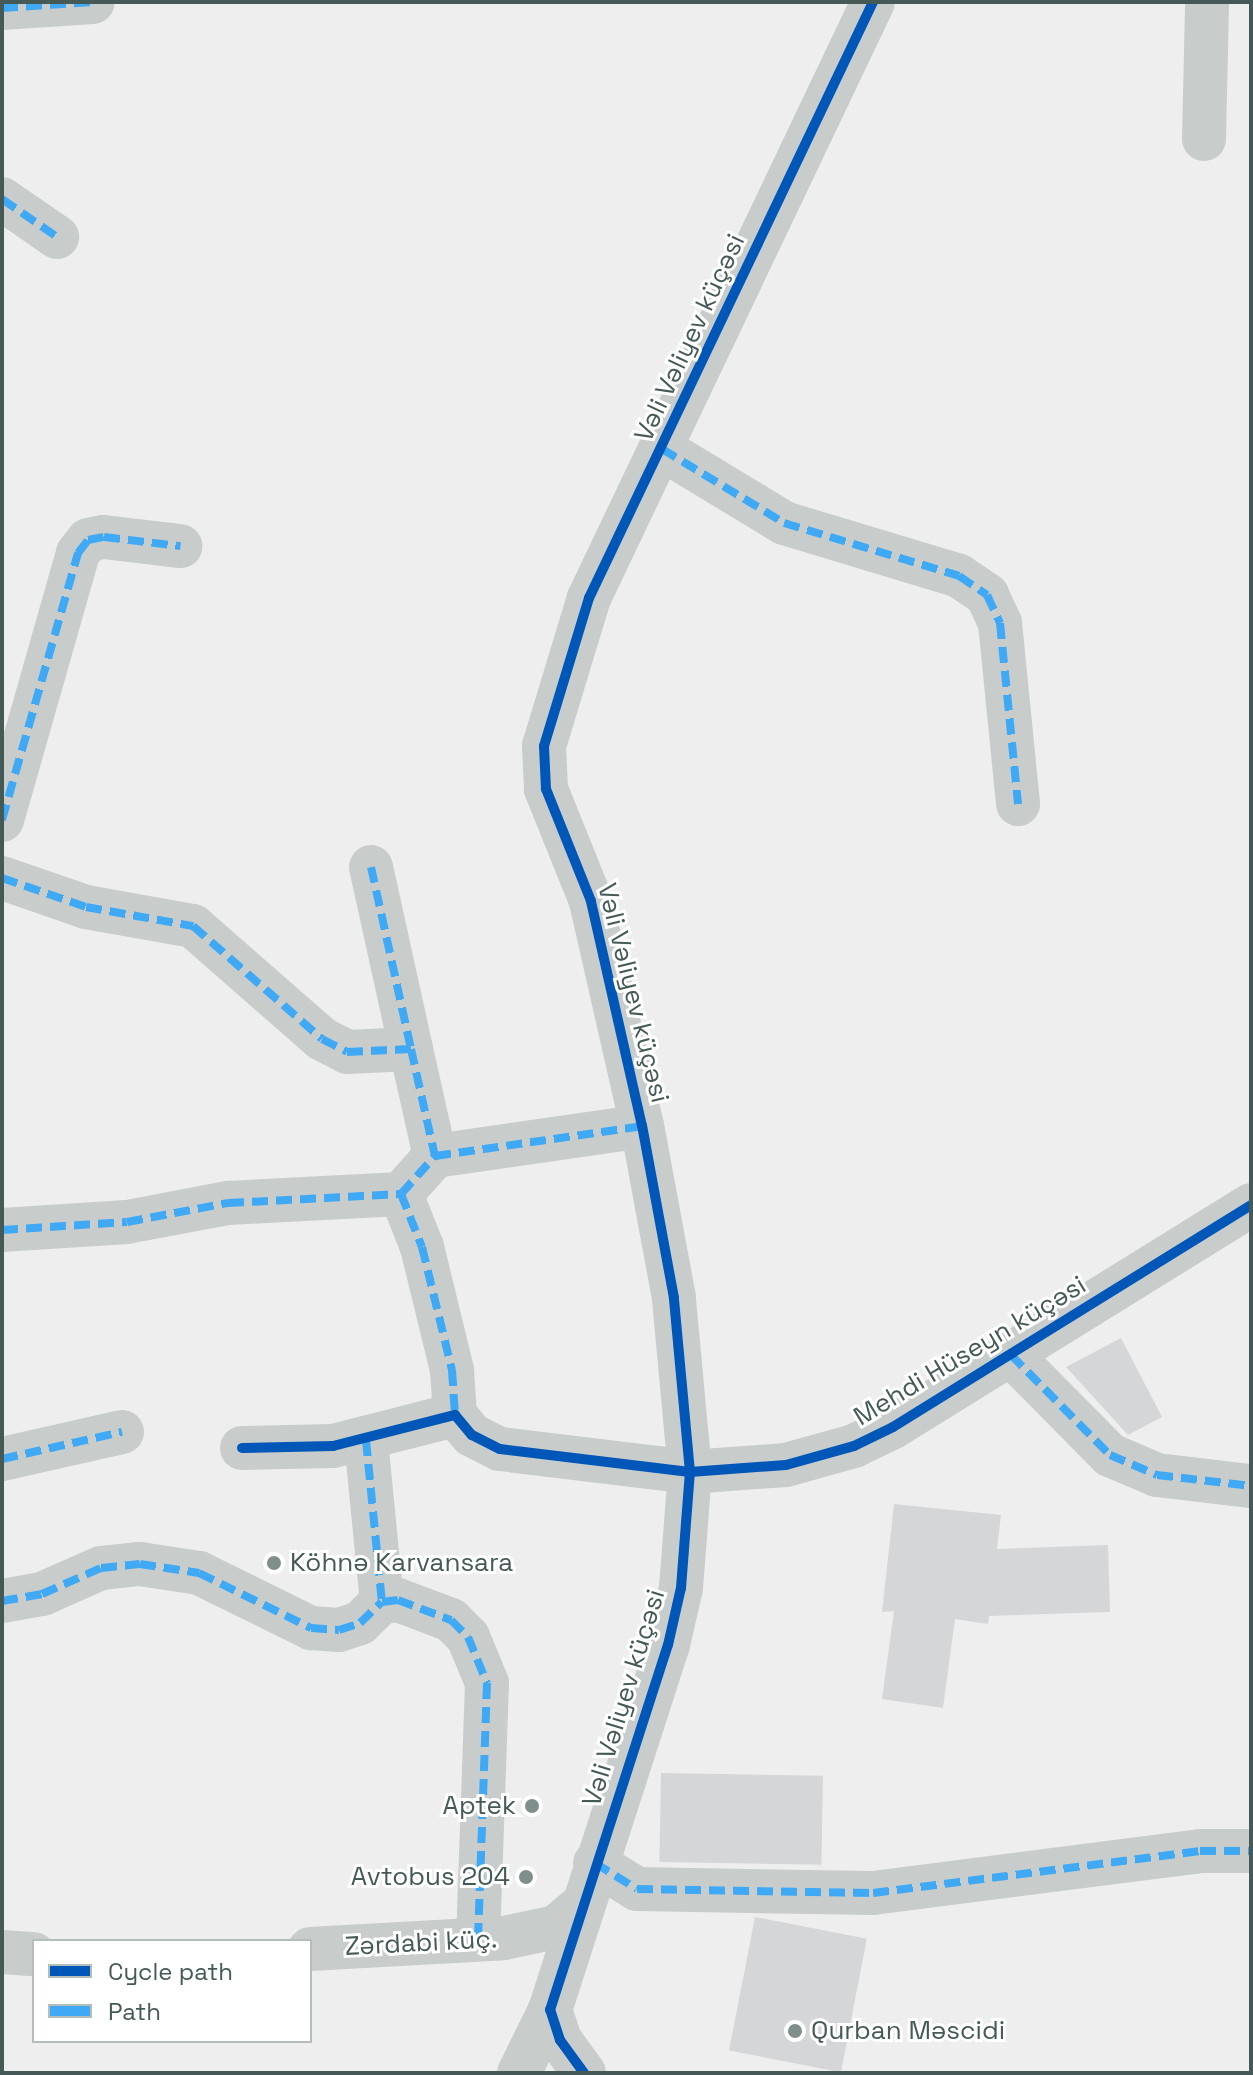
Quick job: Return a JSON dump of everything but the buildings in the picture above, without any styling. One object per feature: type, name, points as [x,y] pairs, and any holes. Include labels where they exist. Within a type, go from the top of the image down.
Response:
[{"type":"street","points":[[2,8],[93,2]]},
{"type":"street","name":"Vəli Vəliyev küçəsi","points":[[579,1908],[668,1645],[681,1588],[690,1472],[674,1298],[642,1126],[591,901],[543,770],[551,710],[589,598],[873,2]]},
{"type":"street","points":[[1204,139],[1207,2]]},
{"type":"street","points":[[2,199],[57,237]]},
{"type":"street","points":[[662,449],[784,523],[959,576],[987,595],[1000,623],[1018,804]]},
{"type":"street","points":[[2,820],[14,724],[78,553],[88,540],[180,546]]},
{"type":"street","points":[[371,867],[435,1156]]},
{"type":"street","points":[[2,878],[86,907],[193,926],[322,1039],[347,1052],[411,1049]]},
{"type":"street","points":[[2,1230],[127,1222],[243,1202],[401,1194],[435,1156],[642,1126]]},
{"type":"street","points":[[242,1448],[366,1440],[455,1415],[452,1370],[422,1247],[401,1194]]},
{"type":"street","name":"Mehdi Hüseyn küçəsi","points":[[455,1415],[472,1435],[500,1449],[690,1472],[786,1465],[854,1446],[1011,1355],[1251,1205]]},
{"type":"street","points":[[1011,1355],[1110,1455],[1157,1475],[1251,1486]]},
{"type":"street","points":[[2,1459],[122,1432]]},
{"type":"street","points":[[366,1440],[382,1602]]},
{"type":"street","points":[[2,1601],[42,1594],[101,1568],[140,1564],[199,1573],[311,1628],[360,1623],[382,1602],[398,1600],[451,1620],[481,1662],[487,1683],[478,1939]]},
{"type":"street","points":[[595,1863],[637,1889],[873,1893],[1200,1851],[1251,1851]]},
{"type":"street","points":[[519,2073],[550,2010],[579,1908]]},
{"type":"street","name":"Zərdabi küç.","points":[[312,1949],[532,1934],[556,1927],[579,1908]]},
{"type":"street","points":[[2,1952],[32,1954]]},
{"type":"street","points":[[550,2010],[560,2040],[584,2073]]},
{"type":"marked path","points":[[2,8],[93,2]]},
{"type":"marked path","points":[[2,199],[57,237]]},
{"type":"marked path","points":[[662,449],[784,523],[959,576],[987,595],[1000,623],[1018,804]]},
{"type":"marked path","points":[[2,820],[78,553],[88,540],[104,537],[180,546]]},
{"type":"marked path","points":[[371,867],[411,1049]]},
{"type":"marked path","points":[[2,878],[86,907],[193,926],[322,1039],[347,1052],[411,1049],[435,1156],[642,1126]]},
{"type":"marked path","points":[[2,1230],[127,1222],[228,1203],[401,1194],[435,1156]]},
{"type":"marked path","points":[[401,1194],[422,1247],[452,1370],[455,1415]]},
{"type":"marked path","points":[[1011,1355],[1110,1455],[1157,1475],[1251,1486]]},
{"type":"marked path","points":[[2,1459],[122,1432]]},
{"type":"marked path","points":[[366,1440],[382,1602]]},
{"type":"marked path","points":[[2,1601],[42,1594],[101,1568],[140,1564],[199,1573],[311,1628],[339,1630],[360,1623],[382,1602],[398,1600],[451,1620],[468,1637],[487,1683],[478,1939]]},
{"type":"marked path","points":[[595,1863],[637,1889],[873,1893],[1200,1851],[1251,1851]]},
{"type":"cycle path","points":[[584,2073],[560,2040],[550,2010],[668,1645],[681,1588],[690,1472],[674,1298],[642,1126],[591,901],[546,789],[544,746],[589,598],[873,2]]},
{"type":"cycle path","points":[[242,1448],[333,1446],[455,1415],[472,1435],[500,1449],[690,1472],[786,1465],[854,1446],[893,1427],[1251,1205]]},
{"type":"place","name":"Köhnə Karvansara","points":[[274,1563]]},
{"type":"place","name":"Aptek","points":[[532,1806]]},
{"type":"place","name":"Avtobus 204","points":[[526,1877]]},
{"type":"place","name":"Qurban Məscidi","points":[[795,2031]]}]
